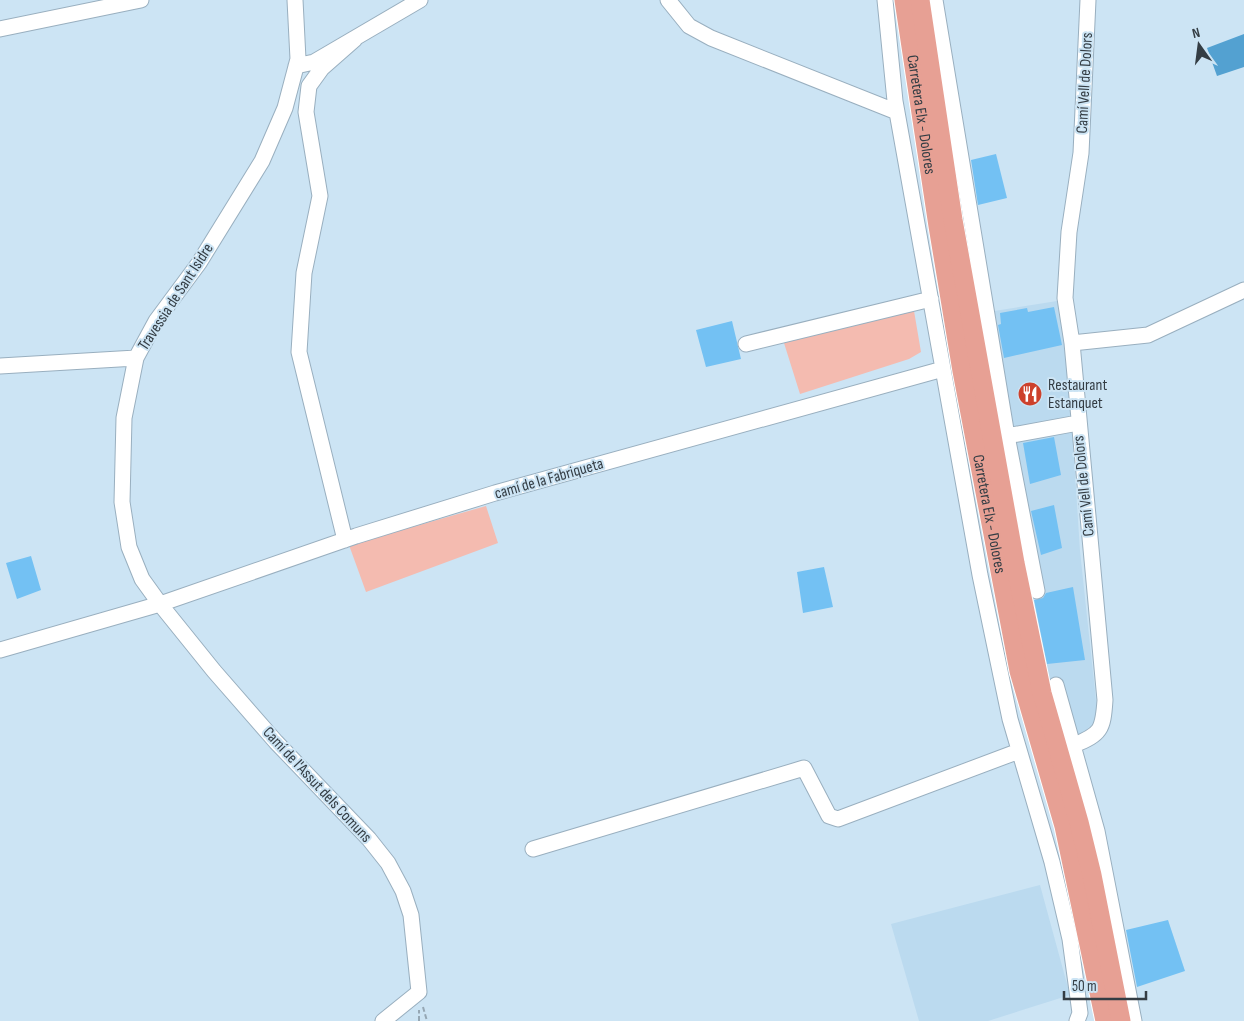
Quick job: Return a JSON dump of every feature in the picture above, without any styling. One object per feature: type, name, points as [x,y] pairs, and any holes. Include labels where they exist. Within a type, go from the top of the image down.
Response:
[{"type":"main road","name":"Carretera Elx - Dolores","points":[[904,0],[962,370],[1020,671],[1064,826],[1105,1021]]},
{"type":"main road","name":"Carretera Elx - Dolores","points":[[920,0],[953,220],[1013,554],[1042,693],[1092,874],[1120,1021]]},
{"type":"street","points":[[0,29],[141,0]]},
{"type":"street","name":"Travessia de Sant Isidre","points":[[160,604],[142,579],[129,547],[122,502],[124,418],[136,358],[156,321],[199,263],[262,161],[286,108],[298,59],[295,0]]},
{"type":"street","points":[[296,66],[314,62],[420,0]]},
{"type":"street","points":[[668,0],[689,26],[711,38],[897,112]]},
{"type":"street","points":[[885,0],[897,112],[980,575],[1010,719],[1052,862],[1070,938],[1080,1013],[1077,1021]]},
{"type":"street","points":[[935,0],[1007,436],[1037,591]]},
{"type":"street","name":"Camí Vell de Dolors","points":[[1074,745],[1095,736],[1103,724],[1105,700],[1072,343],[1065,298],[1069,232],[1081,154],[1088,0]]},
{"type":"street","points":[[345,540],[299,352],[304,274],[320,196],[306,112],[309,86],[322,68],[355,39]]},
{"type":"street","points":[[1072,343],[1148,335],[1244,290]]},
{"type":"street","points":[[746,344],[931,299]]},
{"type":"street","points":[[0,366],[136,358]]},
{"type":"street","name":"camí de la Fabriqueta","points":[[0,650],[160,604],[345,540],[496,493],[943,369]]},
{"type":"street","points":[[1007,436],[1078,423]]},
{"type":"street","name":"Camí de l'Assut dels Comuns","points":[[160,604],[270,735],[369,840],[388,864],[403,891],[411,915],[419,992],[383,1021]]},
{"type":"street","points":[[1056,685],[1097,831],[1134,1021]]},
{"type":"street","points":[[533,849],[804,768],[829,816],[838,819],[1019,750]]},
{"type":"shaded area","points":[[1057,301],[1067,347],[1080,551],[1098,719],[1077,739],[1066,742],[1045,664],[988,312]]},
{"type":"shaded area","points":[[913,305],[921,352],[909,359],[800,394],[784,343]]},
{"type":"shaded area","points":[[486,506],[498,543],[366,592],[349,545]]},
{"type":"shaded area","points":[[1040,885],[1070,995],[988,1021],[919,1021],[891,924]]},
{"type":"water","points":[[1244,34],[1244,67],[1217,76],[1207,48]]},
{"type":"building","points":[[996,154],[1007,198],[978,205],[971,160]]},
{"type":"building","points":[[1054,307],[1062,345],[1004,358],[998,325],[1001,324],[1000,313],[1027,308],[1028,312]]},
{"type":"building","points":[[732,321],[741,359],[706,367],[696,330]]},
{"type":"building","points":[[1054,437],[1061,475],[1030,484],[1023,443]]},
{"type":"building","points":[[1054,505],[1062,548],[1041,555],[1031,511]]},
{"type":"building","points":[[31,556],[41,590],[17,599],[6,563]]},
{"type":"building","points":[[824,567],[833,607],[803,613],[797,572]]},
{"type":"building","points":[[1073,587],[1085,660],[1047,664],[1034,600],[1043,598],[1046,593]]},
{"type":"building","points":[[1168,920],[1185,971],[1137,987],[1126,930]]},
{"type":"place","name":"Restaurant Estanquet","points":[[1030,394]]}]
